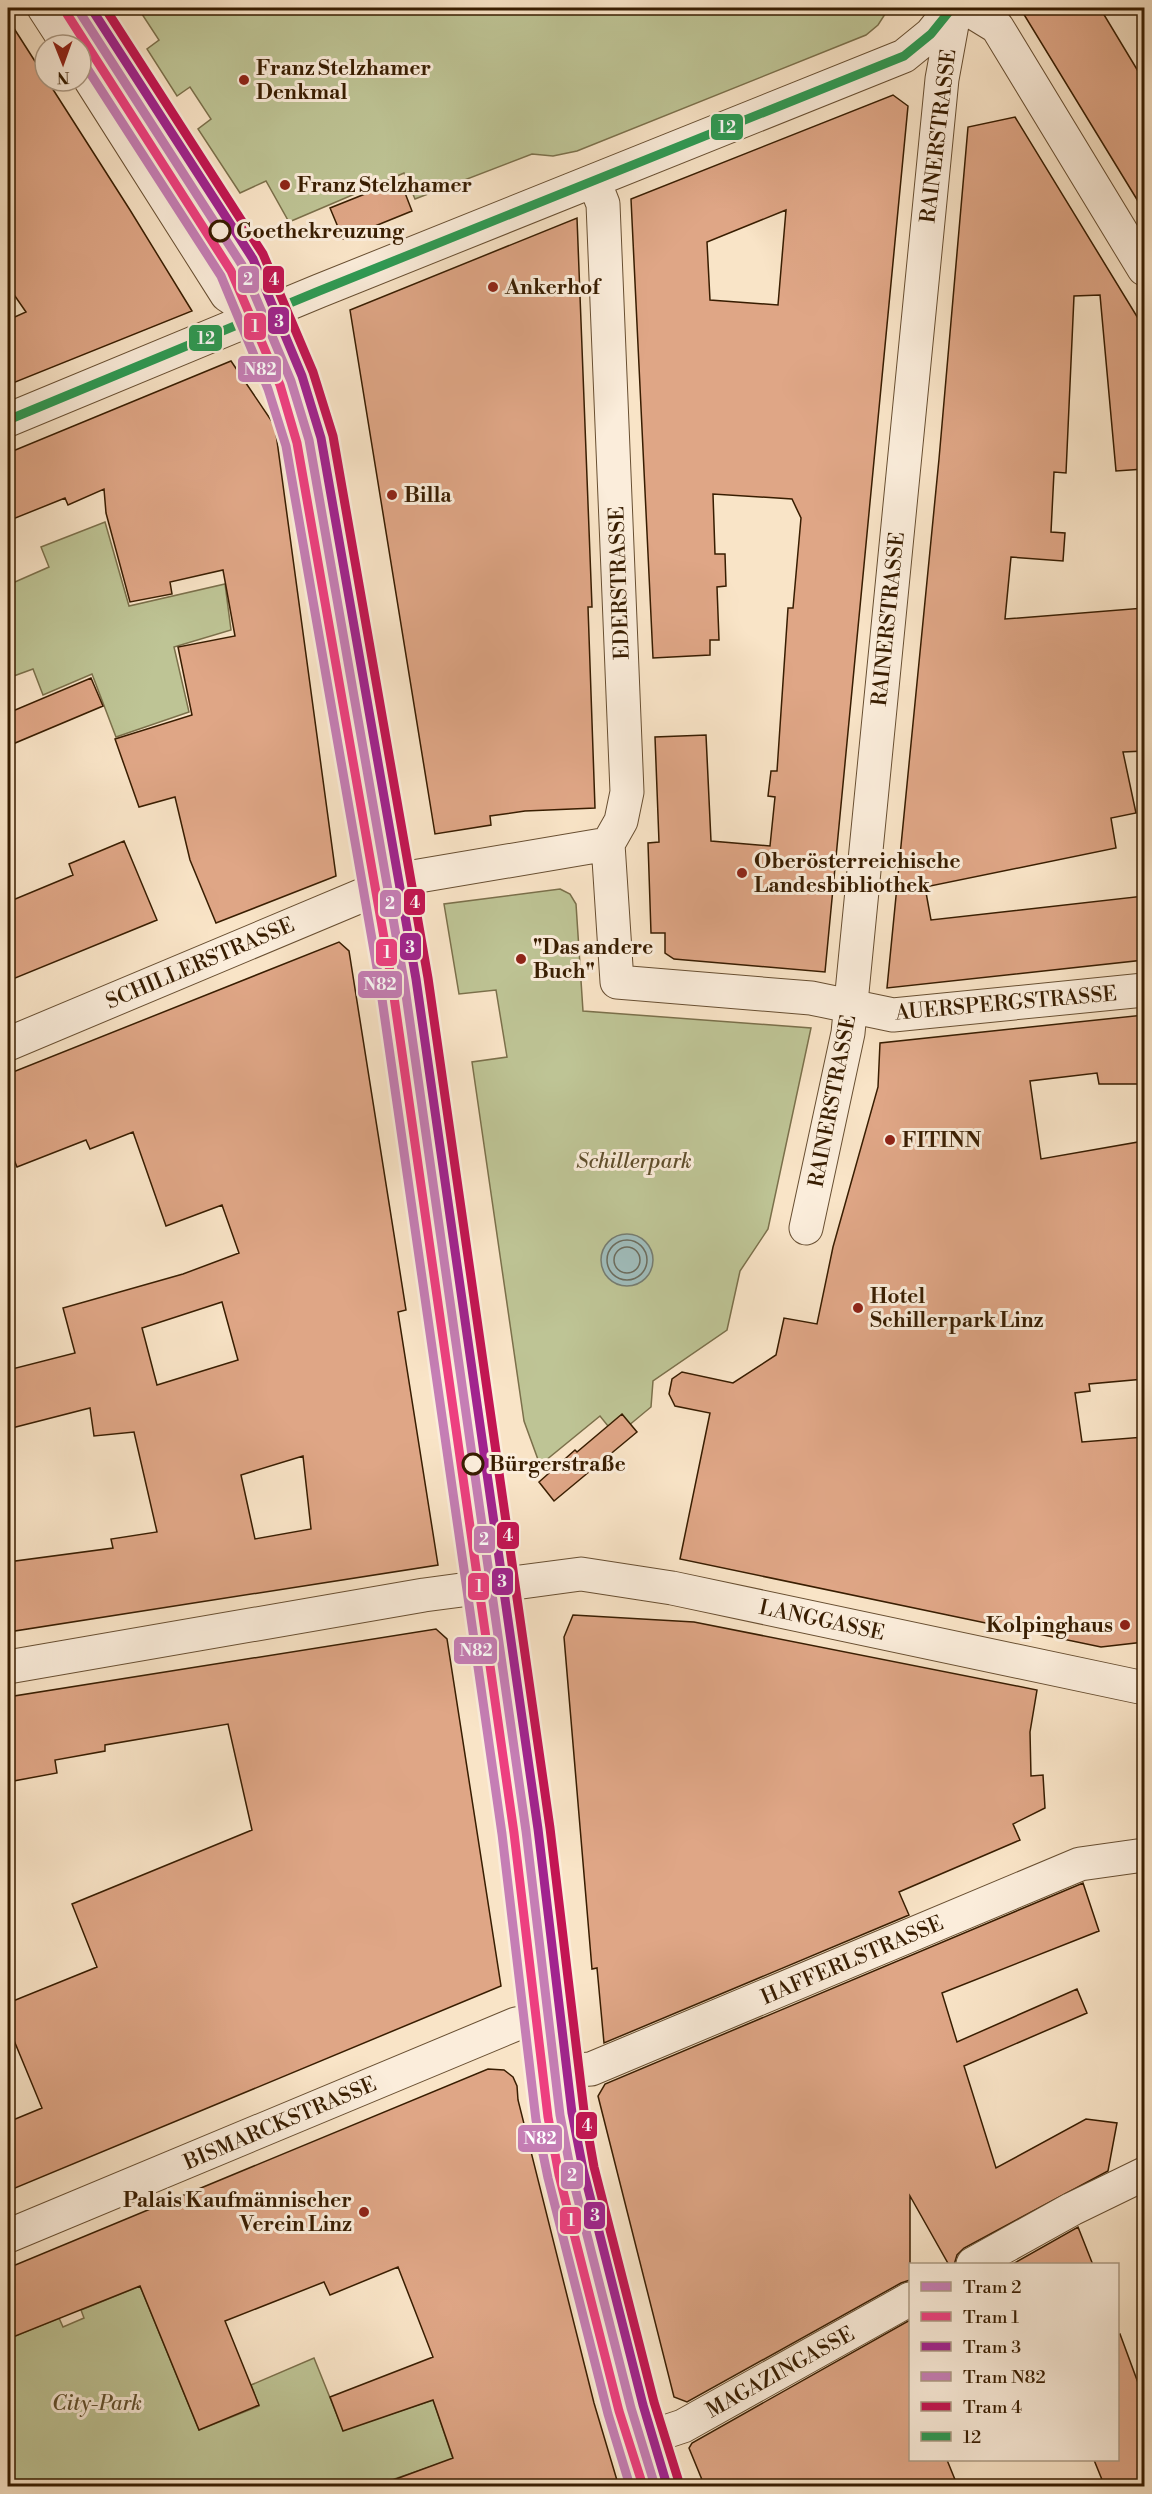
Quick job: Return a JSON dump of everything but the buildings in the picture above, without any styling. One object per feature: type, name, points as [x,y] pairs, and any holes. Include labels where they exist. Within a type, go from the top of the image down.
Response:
[{"type":"street","points":[[44,8],[60,33]]},
{"type":"street","points":[[8,420],[271,310],[904,56],[931,34],[954,8]]},
{"type":"street","name":"RAINERSTRASSE","points":[[806,1228],[848,1032],[942,79],[954,8]]},
{"type":"street","points":[[966,8],[997,27],[1144,269]]},
{"type":"street","points":[[93,84],[227,295],[236,301],[269,307],[271,310],[310,409],[327,474],[393,882],[497,1586],[533,1831],[561,2071],[577,2170],[636,2405],[663,2487]]},
{"type":"street","name":"EDERSTRASSE","points":[[594,181],[603,204],[627,792],[624,814],[608,844]]},
{"type":"street","name":"AUERSPERGSTRASSE","points":[[608,844],[617,982],[811,998],[893,1015],[1144,990]]},
{"type":"street","name":"SCHILLERSTRASSE","points":[[8,1044],[393,882],[431,872],[608,844]]},
{"type":"street","name":"LANGGASSE","points":[[497,1586],[581,1574],[672,1588],[1144,1688]]},
{"type":"street","points":[[8,1667],[424,1595],[497,1586]]},
{"type":"street","name":"HAFFERLSTRASSE","points":[[561,2071],[591,2069],[1080,1864],[1144,1855]]},
{"type":"street","name":"BISMARCKSTRASSE","points":[[8,2236],[516,2024],[554,2017]]},
{"type":"street","points":[[976,2263],[1072,2209],[1144,2174]]},
{"type":"street","name":"MAGAZINGASSE","points":[[647,2438],[683,2426],[909,2300]]},
{"type":"green space","points":[[138,8],[889,8],[878,25],[866,35],[577,151],[553,156],[532,154],[415,199],[404,173],[289,222],[266,181],[240,193],[198,129],[211,119],[190,87],[177,96],[147,49],[159,40]]},
{"type":"green space","points":[[105,522],[129,606],[225,584],[231,630],[174,647],[189,712],[116,737],[92,674],[43,695],[33,669],[11,677],[8,669],[8,585],[49,567],[41,547]]},
{"type":"green space","name":"Schillerpark","points":[[560,889],[570,894],[576,904],[583,1011],[811,1028],[768,1229],[740,1271],[727,1330],[653,1381],[651,1407],[616,1436],[600,1416],[540,1465],[524,1421],[472,1062],[507,1057],[496,990],[459,994],[444,904]]},
{"type":"green space","name":"City-Park","points":[[140,2286],[199,2430],[259,2406],[251,2385],[314,2358],[343,2430],[433,2400],[453,2459],[374,2486],[8,2486],[8,2339],[59,2318],[63,2327],[84,2318],[81,2310]]},
{"type":"water","points":[[622,1234],[632,1234],[646,1241],[653,1260],[646,1279],[632,1286],[622,1286],[612,1282],[605,1275],[601,1265],[601,1255],[605,1245],[612,1238]]},
{"type":"tram line","name":"2","points":[[77,8],[242,265],[291,381],[309,440],[404,981],[526,1831],[560,2115],[571,2172],[631,2408],[655,2486]]},
{"type":"tram line","name":"3","points":[[91,8],[253,259],[302,376],[321,438],[416,979],[538,1829],[572,2113],[583,2169],[643,2405],[666,2482]]},
{"type":"tram line","name":"4","points":[[105,8],[263,254],[313,372],[333,436],[428,978],[550,1828],[584,2111],[594,2167],[654,2402],[678,2479]]},
{"type":"tram line","name":"1","points":[[67,14],[231,271],[280,385],[297,443],[392,983],[514,1833],[548,2117],[559,2175],[619,2411],[643,2486]]},
{"type":"tram line","name":"N82","points":[[93,78],[221,276],[268,389],[286,446],[380,985],[502,1834],[536,2120],[548,2178],[608,2414],[630,2486]]},
{"type":"transit line","name":"12","points":[[8,420],[319,291],[904,56],[931,34],[952,8]]},
{"type":"place","name":"Franz Stelzhamer Denkmal","points":[[244,80]]},
{"type":"place","name":"Franz Stelzhamer","points":[[285,185]]},
{"type":"place","name":"Goethekreuzung","points":[[220,231]]},
{"type":"place","name":"Ankerhof","points":[[493,287]]},
{"type":"place","name":"Billa","points":[[392,495]]},
{"type":"place","name":"Oberösterreichische Landesbibliothek","points":[[742,873]]},
{"type":"place","name":"\"Das andere Buch\"","points":[[521,959]]},
{"type":"place","name":"FITINN","points":[[890,1140]]},
{"type":"place","name":"Hotel Schillerpark Linz","points":[[858,1308]]},
{"type":"place","name":"Bürgerstraße","points":[[473,1464]]},
{"type":"place","name":"Kolpinghaus","points":[[1125,1625]]},
{"type":"place","name":"Palais Kaufmännischer Verein Linz","points":[[364,2212]]}]
